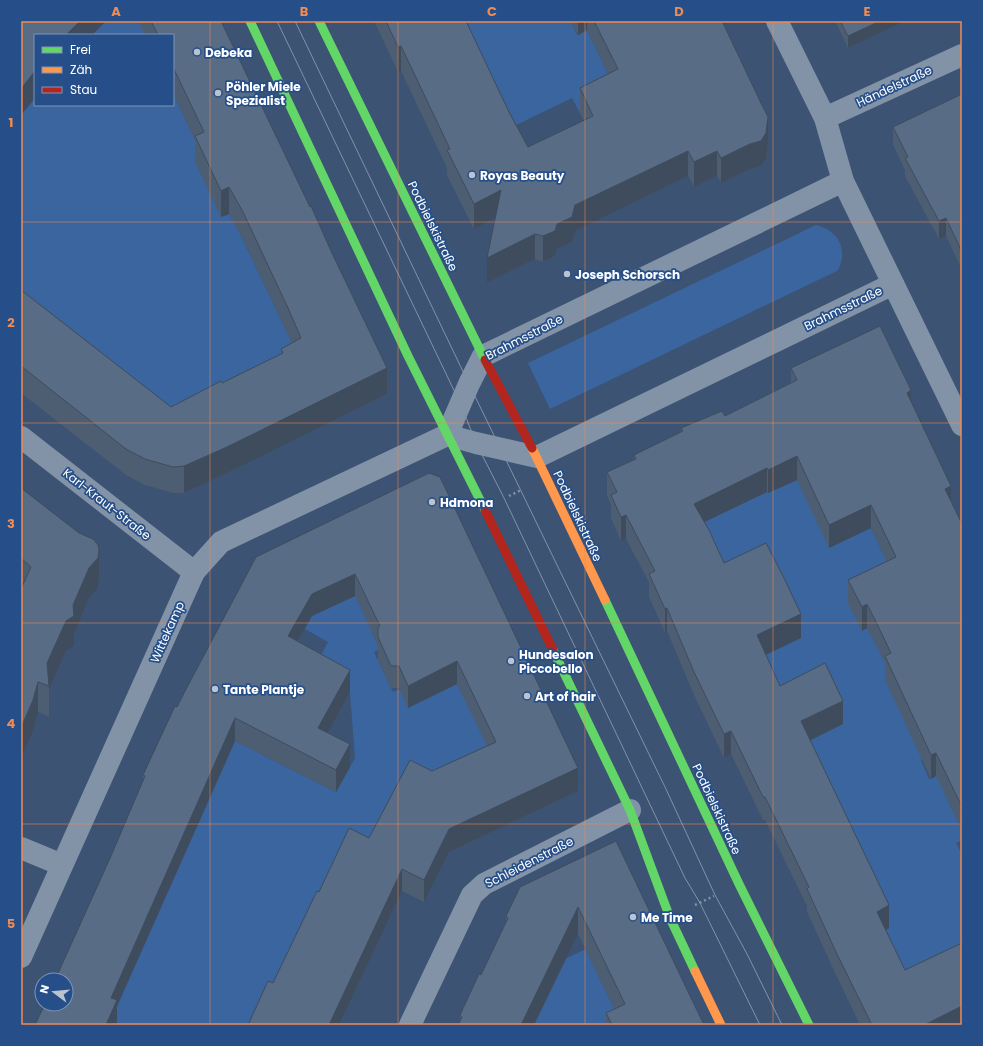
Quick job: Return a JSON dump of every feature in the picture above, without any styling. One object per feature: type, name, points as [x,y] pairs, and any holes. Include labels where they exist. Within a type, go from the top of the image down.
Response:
[{"type":"main road","points":[[250,21],[405,349],[484,508],[630,810],[670,918],[721,1025]]},
{"type":"main road","name":"Podbielskistraße","points":[[319,21],[483,356],[537,457],[739,884],[808,1025]]},
{"type":"street","points":[[777,21],[825,118],[843,181],[962,425]]},
{"type":"street","name":"Händelstraße","points":[[825,118],[962,55]]},
{"type":"street","name":"Brahmsstraße","points":[[447,435],[483,356],[843,181]]},
{"type":"street","name":"Brahmsstraße","points":[[537,457],[893,284]]},
{"type":"street","points":[[447,435],[537,457]]},
{"type":"street","name":"Wittekamp","points":[[21,957],[194,572],[221,542],[447,435]]},
{"type":"street","name":"Karl-Kraut-Straße","points":[[21,437],[194,572]]},
{"type":"street","name":"Schleidenstraße","points":[[410,1025],[472,895],[484,884],[630,810]]},
{"type":"street","points":[[21,848],[62,865]]},
{"type":"path","points":[[484,508],[547,478]]},
{"type":"path","points":[[670,918],[739,884]]},
{"type":"shaded area","points":[[106,21],[149,21],[145,34],[93,34]]},
{"type":"shaded area","points":[[454,21],[571,21],[577,35],[587,30],[618,94],[580,113],[572,98],[506,130]]},
{"type":"shaded area","points":[[174,95],[300,359],[192,424],[21,316],[21,115],[34,99],[34,106],[174,106]]},
{"type":"shaded area","points":[[816,225],[827,229],[836,236],[839,241],[842,259],[837,271],[550,409],[528,363]]},
{"type":"shaded area","points":[[813,472],[871,528],[898,584],[862,630],[867,628],[875,642],[958,742],[921,760],[929,779],[938,775],[962,797],[949,803],[962,830],[962,840],[956,843],[962,854],[962,967],[905,994],[877,935],[889,928],[782,713],[756,656],[782,647],[801,637],[729,584],[686,518],[767,492],[768,493]]},
{"type":"shaded area","points":[[362,589],[372,633],[380,649],[374,652],[393,692],[400,689],[409,708],[451,671],[504,767],[258,1025],[116,1025],[117,1023],[111,1020],[235,741],[336,792],[355,758],[350,692],[312,672],[328,642],[300,626],[303,621]]},
{"type":"shaded area","points":[[586,949],[622,1025],[534,1025],[556,963]]},
{"type":"building","points":[[21,21],[80,21],[67,34],[34,34],[34,72],[21,89]]},
{"type":"building","points":[[151,21],[221,21],[310,207],[311,206],[387,368],[227,447],[184,466],[173,467],[145,459],[126,449],[21,366],[21,290],[171,407],[221,381],[222,383],[283,353],[281,349],[301,338],[243,212],[229,187],[221,191],[195,136],[204,132],[174,69],[174,34],[158,34]]},
{"type":"building","points":[[386,21],[466,21],[509,112],[528,147],[593,116],[580,88],[618,69],[594,21],[722,21],[768,117],[766,133],[761,141],[750,144],[721,158],[717,151],[694,162],[688,151],[575,205],[572,217],[557,224],[555,231],[543,236],[535,234],[487,258],[501,190],[474,204],[447,150],[450,149],[401,46],[398,47]]},
{"type":"building","points":[[840,21],[880,21],[848,36]]},
{"type":"building","points":[[962,94],[962,252],[946,218],[939,221],[905,158],[908,157],[893,127]]},
{"type":"building","points":[[880,326],[911,390],[907,393],[951,486],[945,489],[962,524],[962,807],[936,753],[931,755],[885,656],[891,653],[867,604],[862,607],[848,580],[896,557],[871,505],[829,525],[797,456],[768,470],[767,468],[694,504],[709,530],[724,563],[766,543],[801,614],[757,635],[780,686],[825,663],[843,701],[801,721],[889,905],[877,912],[905,970],[962,943],[962,1006],[924,1025],[872,1025],[807,889],[809,887],[765,797],[763,797],[731,731],[724,734],[694,672],[667,608],[665,609],[649,574],[655,571],[626,515],[621,517],[611,495],[617,492],[607,472],[636,459],[634,455],[683,431],[681,428],[722,411],[725,416],[797,380],[791,368]]},
{"type":"building","points":[[429,473],[440,477],[578,768],[449,829],[424,880],[402,869],[329,1025],[248,1025],[268,981],[273,983],[317,891],[319,892],[349,828],[369,838],[410,760],[432,771],[496,742],[457,661],[408,686],[399,666],[391,666],[378,637],[378,627],[380,626],[355,574],[312,594],[288,636],[350,670],[318,728],[350,744],[336,770],[235,718],[111,998],[117,1000],[106,1025],[35,1025],[41,1012],[74,1012],[74,972],[59,972],[111,856],[145,776],[143,775],[175,706],[177,707],[256,557]]},
{"type":"building","points":[[21,488],[79,533],[93,539],[98,545],[99,549],[98,558],[89,568],[73,605],[74,616],[66,621],[47,663],[49,686],[38,682],[33,700],[21,728],[21,589],[31,567],[21,558]]},
{"type":"building","points":[[616,841],[704,1025],[612,1025],[606,1013],[625,1004],[578,907],[521,1025],[458,1025],[462,1017],[460,1015],[508,918],[506,916],[520,887]]},
{"type":"tram line","points":[[277,21],[461,405],[476,443],[504,498],[685,878],[700,903],[760,1025]]},
{"type":"tram line","points":[[295,21],[469,384],[665,787],[715,895],[747,954],[782,1025]]},
{"type":"traffic: fast","points":[[250,21],[408,356],[485,510]]},
{"type":"traffic: fast","points":[[319,21],[485,360]]},
{"type":"traffic: fast","points":[[605,600],[739,884],[809,1025]]},
{"type":"traffic: fast","points":[[553,650],[630,810],[670,918],[695,971]]},
{"type":"traffic: slow","points":[[532,448],[605,600]]},
{"type":"traffic: slow","points":[[695,971],[721,1025]]},
{"type":"traffic: jam","points":[[485,360],[532,448]]},
{"type":"traffic: jam","points":[[485,510],[553,650]]},
{"type":"place","name":"Debeka","points":[[197,52]]},
{"type":"place","name":"Pöhler Miele Spezialist","points":[[218,93]]},
{"type":"place","name":"Royas Beauty","points":[[472,175]]},
{"type":"place","name":"Joseph Schorsch","points":[[567,274]]},
{"type":"place","name":"Hdmona","points":[[432,502]]},
{"type":"place","name":"Hundesalon Piccobello","points":[[511,661]]},
{"type":"place","name":"Tante Plantje","points":[[215,689]]},
{"type":"place","name":"Art of hair","points":[[527,696]]},
{"type":"place","name":"Me Time","points":[[633,917]]}]
